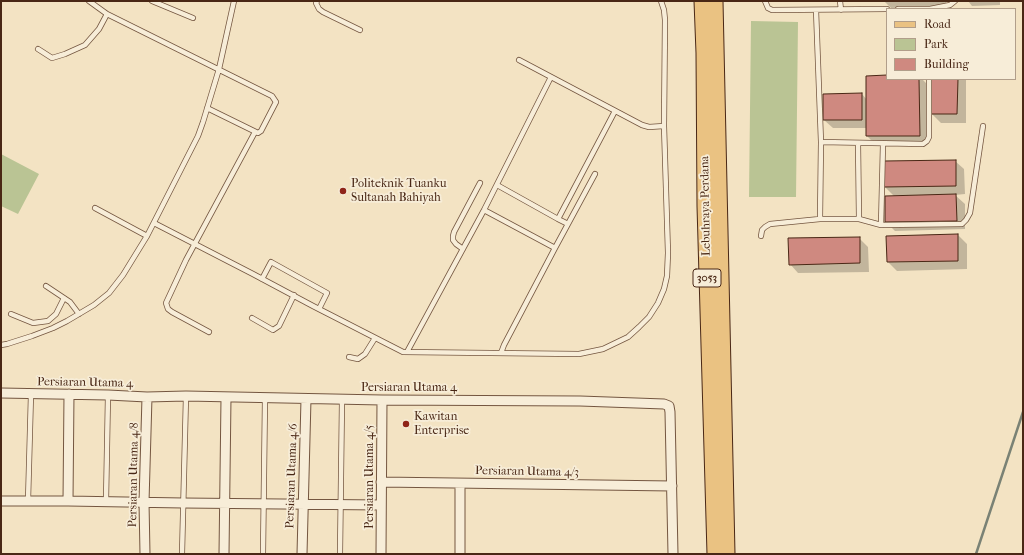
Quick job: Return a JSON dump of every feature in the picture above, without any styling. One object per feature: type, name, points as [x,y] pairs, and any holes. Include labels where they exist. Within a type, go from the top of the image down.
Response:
[{"type":"main road","name":"Lebuhraya Perdana","points":[[702,1],[705,206],[715,554]]},
{"type":"main road","name":"Lebuhraya Perdana","points":[[715,1],[727,554]]},
{"type":"street","name":"Persiaran Utama 4","points":[[1,393],[342,400],[580,401],[664,404],[668,406],[670,412],[673,554]]},
{"type":"street","points":[[68,500],[69,394]]},
{"type":"street","name":"Persiaran Utama 4/8","points":[[145,554],[144,502],[147,397]]},
{"type":"street","points":[[224,554],[226,398]]},
{"type":"street","name":"Persiaran Utama 4/6","points":[[302,554],[306,399]]},
{"type":"street","name":"Persiaran Utama 4/5","points":[[381,554],[382,400]]},
{"type":"street","name":"Persiaran Utama 4/3","points":[[381,482],[672,486]]},
{"type":"street","points":[[460,484],[460,554]]},
{"type":"street","points":[[1,501],[68,500],[224,504],[381,505]]},
{"type":"lane","points":[[89,1],[107,14],[272,96],[276,102],[261,131],[258,133],[207,108]]},
{"type":"lane","points":[[152,1],[193,18]]},
{"type":"lane","points":[[1,345],[39,334],[80,314],[109,293],[123,276],[154,223],[198,136],[219,69],[234,1]]},
{"type":"lane","points":[[317,1],[316,3],[319,9],[323,12],[360,30]]},
{"type":"lane","points":[[154,223],[403,352],[579,354],[603,349],[628,337],[649,317],[658,303],[664,289],[667,276],[668,252],[664,126],[665,20],[661,1]]},
{"type":"lane","points":[[765,1],[768,8],[772,10],[886,9]]},
{"type":"lane","points":[[840,1],[841,10]]},
{"type":"lane","points":[[937,8],[950,6],[955,1]]},
{"type":"lane","points":[[816,10],[821,142],[820,219]]},
{"type":"lane","points":[[38,50],[52,58],[85,45],[99,28],[107,14]]},
{"type":"lane","points":[[519,60],[642,125],[649,127],[664,126]]},
{"type":"lane","points":[[407,352],[484,210],[552,77]]},
{"type":"lane","points":[[821,142],[923,144],[929,137],[930,80]]},
{"type":"lane","points":[[558,219],[615,111]]},
{"type":"lane","points":[[761,236],[762,230],[770,224],[820,219],[859,219],[881,225],[962,224],[970,213],[983,126]]},
{"type":"lane","points":[[209,332],[172,312],[168,309],[166,303],[186,260],[255,132]]},
{"type":"lane","points":[[858,143],[859,219]]},
{"type":"lane","points":[[881,225],[883,144]]},
{"type":"lane","points":[[501,353],[554,248],[595,174]]},
{"type":"lane","points":[[463,249],[453,240],[454,232],[480,183]]},
{"type":"lane","points":[[497,185],[568,224]]},
{"type":"lane","points":[[95,208],[147,236]]},
{"type":"lane","points":[[484,210],[554,248]]},
{"type":"lane","points":[[262,279],[271,262],[327,293],[319,309]]},
{"type":"lane","points":[[46,286],[70,302],[80,314]]},
{"type":"lane","points":[[252,318],[273,330],[279,326],[294,296]]},
{"type":"lane","points":[[11,314],[33,323],[48,321],[56,314],[64,298]]},
{"type":"lane","points":[[349,356],[358,359],[365,354],[375,338]]},
{"type":"lane","points":[[28,501],[31,394]]},
{"type":"lane","points":[[106,501],[108,395]]},
{"type":"lane","points":[[182,554],[186,396]]},
{"type":"lane","points":[[263,554],[265,398]]},
{"type":"lane","points":[[340,554],[342,400]]},
{"type":"green space","points":[[751,21],[798,22],[796,197],[749,197]]},
{"type":"green space","points":[[1,154],[39,174],[18,214],[1,206]]},
{"type":"building","points":[[886,75],[886,80],[919,80],[920,136],[866,136],[866,76]]},
{"type":"building","points":[[931,80],[958,80],[957,114],[931,114]]},
{"type":"building","points":[[862,93],[862,120],[823,120],[823,94]]},
{"type":"building","points":[[956,160],[956,186],[884,187],[884,161]]},
{"type":"building","points":[[956,194],[957,221],[885,222],[885,196]]},
{"type":"building","points":[[958,234],[958,261],[887,262],[886,236]]},
{"type":"building","points":[[860,237],[860,263],[789,265],[788,238]]},
{"type":"waterway","points":[[976,554],[1023,412]]},
{"type":"place","name":"Politeknik Tuanku Sultanah Bahiyah","points":[[343,191]]},
{"type":"place","name":"Kawitan Enterprise","points":[[406,424]]}]
